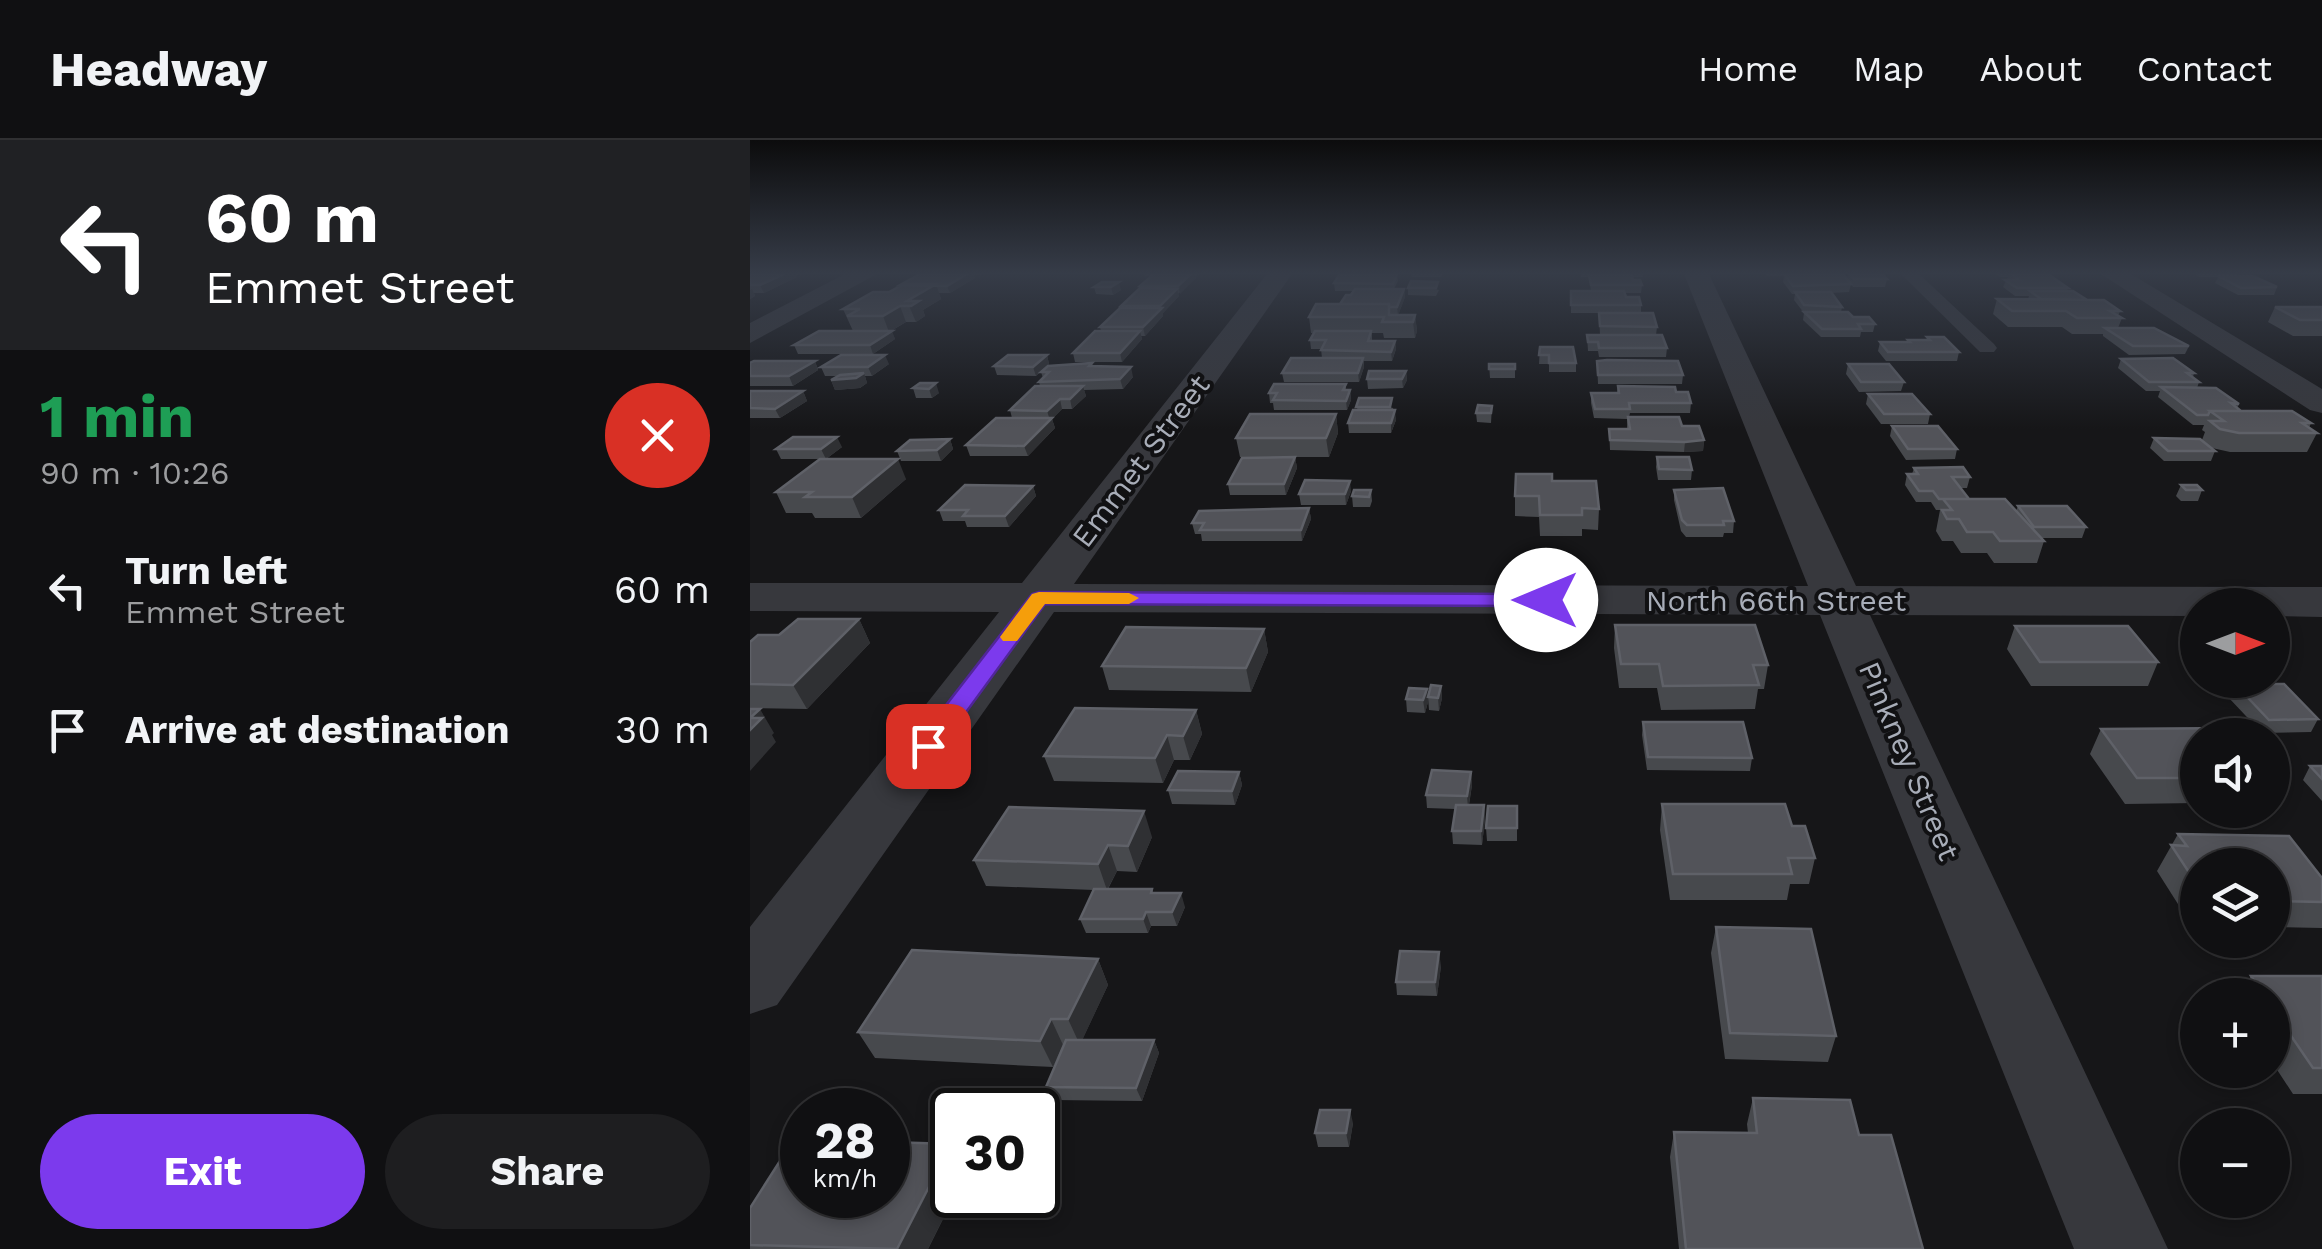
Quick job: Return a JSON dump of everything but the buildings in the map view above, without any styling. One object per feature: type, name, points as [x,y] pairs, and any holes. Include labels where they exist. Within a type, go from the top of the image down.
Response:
[{"type":"street","name":"Emmet Street","points":[[750,983],[1242,326]]},
{"type":"street","name":"Pinkney Street","points":[[1719,326],[2121,1249]]},
{"type":"street","points":[[2197,326],[2322,403]]},
{"type":"street","name":"North 66th Street","points":[[750,597],[2322,602]]},
{"type":"lane","points":[[1963,326],[1986,348]]},
{"type":"slow traffic","points":[[1010,637],[1039,598],[1129,598]]},
{"type":"route","points":[[928,746],[1039,598],[1546,600]]}]
